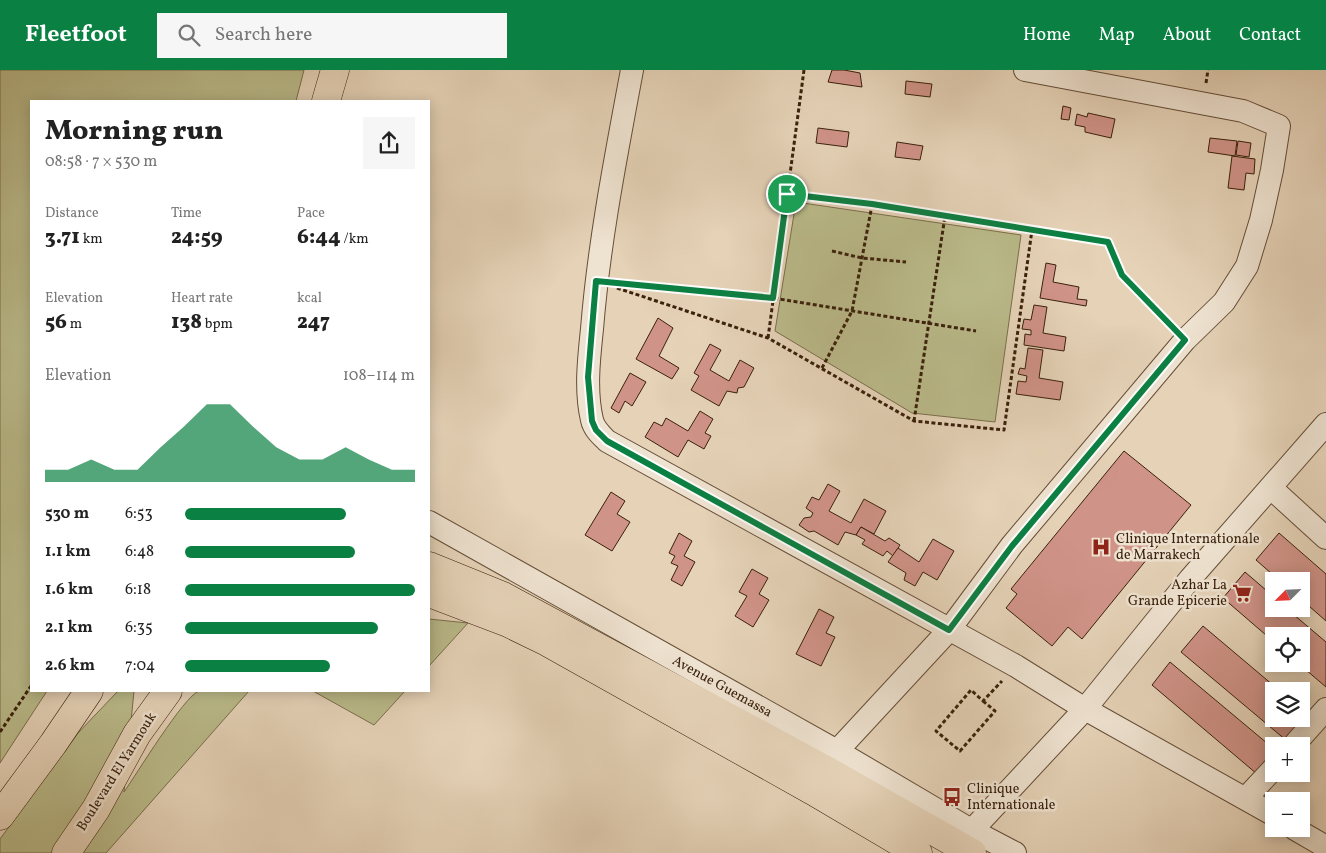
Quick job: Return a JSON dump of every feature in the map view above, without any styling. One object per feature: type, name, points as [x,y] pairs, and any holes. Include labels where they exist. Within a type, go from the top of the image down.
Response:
[{"type":"main road","points":[[326,100],[335,70]]},
{"type":"main road","name":"Avenue Guemassa","points":[[430,566],[503,596],[832,761],[963,845]]},
{"type":"main road","points":[[430,593],[508,623],[556,646],[918,853]]},
{"type":"main road","points":[[430,612],[508,623]]},
{"type":"main road","points":[[0,816],[88,692]]},
{"type":"main road","name":"Boulevard El Yarmouk","points":[[66,853],[96,809],[137,734],[167,692]]},
{"type":"main road","points":[[137,734],[183,692]]},
{"type":"street","points":[[632,70],[596,281],[588,377],[592,421],[596,430],[607,441],[1016,666],[1085,708],[1265,810]]},
{"type":"street","points":[[832,761],[949,630],[1012,546],[1185,340],[1224,302],[1247,266],[1261,220],[1279,126],[1243,111],[1025,70]]},
{"type":"street","points":[[963,845],[1085,708],[1190,578],[1326,424]]},
{"type":"street","points":[[1271,488],[1326,538]]},
{"type":"street","name":"Avenue Guemassa","points":[[430,523],[832,761]]},
{"type":"street","points":[[1301,737],[1326,709]]},
{"type":"street","points":[[1246,798],[1265,778]]},
{"type":"street","points":[[1310,835],[1322,839]]},
{"type":"street","name":"Avenue Guemassa","points":[[963,845],[1015,853]]},
{"type":"path","points":[[768,338],[804,70]]},
{"type":"path","points":[[787,194],[872,204],[1108,242],[1122,275],[1185,340]]},
{"type":"path","points":[[822,368],[852,311],[872,204]]},
{"type":"path","points":[[914,421],[945,216]]},
{"type":"path","points":[[596,281],[768,338],[914,421],[1004,430],[1032,230]]},
{"type":"path","points":[[832,251],[862,258],[906,262]]},
{"type":"path","points":[[596,281],[773,298],[976,331]]},
{"type":"path","points":[[984,701],[1016,666]]},
{"type":"path","points":[[0,732],[30,687]]},
{"type":"path","points":[[971,690],[984,701],[995,710],[960,752],[936,731],[971,690]]},
{"type":"green space","points":[[0,70],[304,70],[296,100],[30,100],[30,692],[46,692],[0,763]]},
{"type":"green space","points":[[796,202],[1021,235],[995,422],[912,413],[775,331]]},
{"type":"green space","points":[[430,619],[468,623],[430,665]]},
{"type":"green space","points":[[117,692],[134,692],[124,792],[160,737],[192,696],[198,692],[248,692],[106,853],[0,853],[0,839],[78,733]]},
{"type":"green space","points":[[315,692],[404,692],[374,725]]},
{"type":"building","points":[[832,70],[860,73],[862,87],[828,82]]},
{"type":"building","points":[[906,81],[932,84],[930,97],[905,94]]},
{"type":"building","points":[[1063,106],[1071,108],[1069,120],[1061,119]]},
{"type":"building","points":[[1088,113],[1115,119],[1111,138],[1085,132],[1085,127],[1075,125],[1077,114],[1087,117]]},
{"type":"building","points":[[818,128],[849,132],[847,147],[816,143]]},
{"type":"building","points":[[1210,138],[1237,141],[1235,156],[1208,152]]},
{"type":"building","points":[[1238,141],[1251,143],[1249,157],[1236,155]]},
{"type":"building","points":[[897,142],[923,146],[920,160],[895,157]]},
{"type":"building","points":[[1232,156],[1255,159],[1254,174],[1246,173],[1244,190],[1228,188]]},
{"type":"building","points":[[1046,263],[1056,265],[1053,282],[1079,287],[1077,299],[1087,300],[1086,306],[1040,298]]},
{"type":"building","points":[[1034,305],[1047,307],[1043,333],[1066,337],[1064,351],[1024,345],[1025,334],[1031,335],[1031,330],[1022,329],[1024,319],[1031,320]]},
{"type":"building","points":[[658,318],[673,328],[659,356],[679,368],[672,379],[636,359]]},
{"type":"building","points":[[710,344],[721,350],[710,370],[729,381],[740,360],[754,368],[744,387],[738,388],[737,393],[727,391],[719,406],[691,390],[699,376],[694,373]]},
{"type":"building","points":[[1028,348],[1043,350],[1039,378],[1063,382],[1060,400],[1016,394],[1018,381],[1026,382],[1027,376],[1018,374],[1020,368],[1025,369]]},
{"type":"building","points":[[630,373],[646,382],[632,406],[625,401],[619,413],[611,408]]},
{"type":"building","points":[[700,411],[713,419],[705,433],[711,436],[704,449],[688,440],[678,457],[645,437],[654,422],[662,426],[666,418],[688,431]]},
{"type":"building","name":"Clinique Internationale de Marrakech","points":[[1124,451],[1191,505],[1082,639],[1068,627],[1052,646],[1006,608],[1017,594],[1011,589]]},
{"type":"building","points":[[828,484],[840,491],[829,511],[851,523],[864,499],[886,511],[874,534],[861,527],[856,535],[845,532],[838,545],[814,531],[809,532],[799,525],[804,518],[811,517],[813,513],[806,508],[812,497],[819,500]]},
{"type":"building","points":[[611,492],[625,501],[617,514],[630,522],[612,551],[585,535]]},
{"type":"building","points":[[861,527],[885,541],[889,538],[900,545],[893,556],[887,551],[883,556],[862,544],[865,540],[856,535]]},
{"type":"building","points":[[679,533],[692,541],[684,556],[695,562],[682,586],[671,580],[678,566],[671,563],[675,556],[669,553]]},
{"type":"building","points":[[1279,533],[1326,574],[1326,621],[1310,607],[1310,572],[1270,572],[1256,560]]},
{"type":"building","points":[[933,539],[954,551],[937,580],[923,572],[915,586],[904,580],[906,573],[888,562],[898,548],[919,562]]},
{"type":"building","points":[[752,569],[768,578],[759,594],[769,600],[753,627],[735,616],[747,596],[739,592]]},
{"type":"building","points":[[1245,572],[1265,589],[1265,618],[1298,618],[1308,627],[1265,627],[1265,634],[1223,598]]},
{"type":"building","points":[[819,609],[834,617],[826,633],[835,637],[821,666],[796,654]]},
{"type":"building","points":[[1203,626],[1269,682],[1265,682],[1265,723],[1181,652]]},
{"type":"building","points":[[1310,628],[1326,642],[1326,687],[1308,672],[1310,672]]},
{"type":"building","points":[[1170,662],[1265,741],[1265,764],[1257,774],[1152,685]]},
{"type":"building","points":[[1270,727],[1298,727],[1290,737],[1282,737]]},
{"type":"place","name":"Clinique Internationale de Marrakech","points":[[1101,547]]},
{"type":"place","name":"Azhar La Grande Epicerie","points":[[1242,593]]},
{"type":"place","name":"Clinique Internationale","points":[[952,797]]},
{"type":"route","points":[[787,194],[872,204],[1108,242],[1122,275],[1185,340],[1012,546],[949,630],[607,441],[596,430],[592,421],[588,377],[596,281],[773,298],[787,194]]}]
